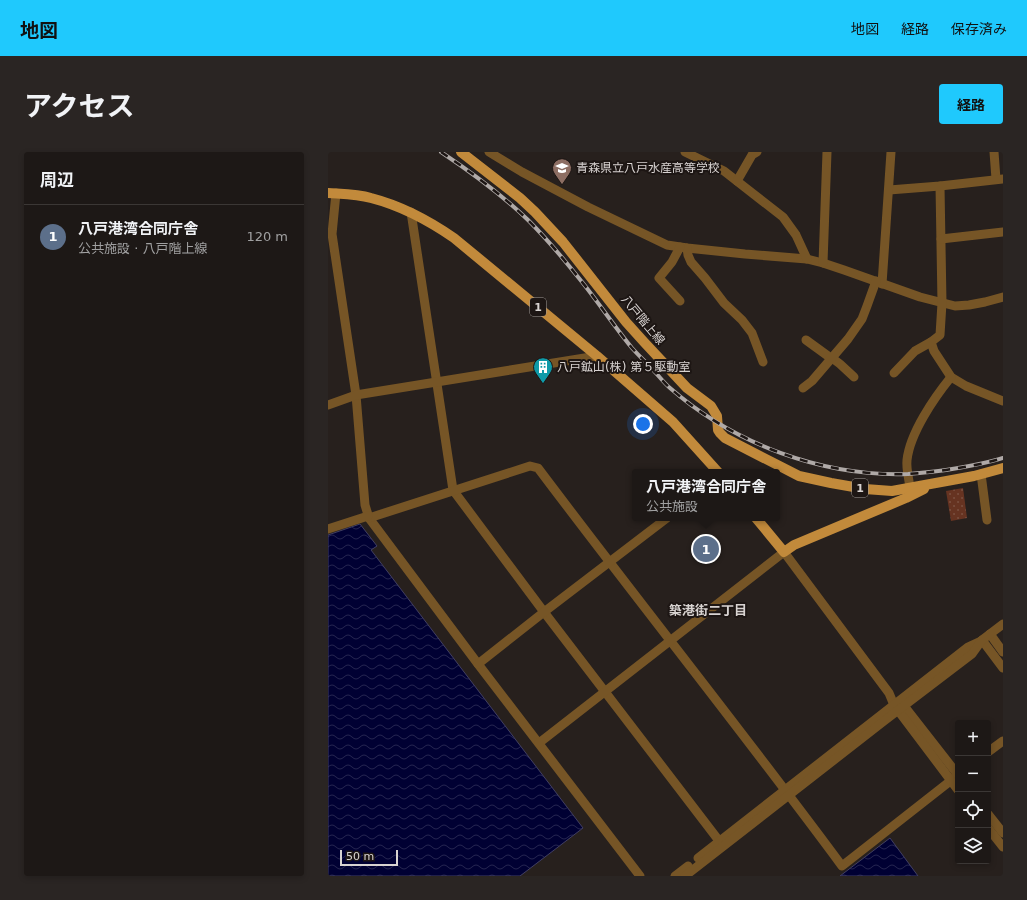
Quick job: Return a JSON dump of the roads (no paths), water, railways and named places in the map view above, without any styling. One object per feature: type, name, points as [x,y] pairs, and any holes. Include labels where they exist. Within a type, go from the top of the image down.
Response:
[{"type":"main road","name":"八戸階上線","points":[[461,152],[520,198],[558,237],[644,342],[687,388],[711,406],[717,416],[718,430],[725,438],[799,476],[865,489],[892,491],[981,474],[1003,468]]},
{"type":"main road","name":"1","points":[[332,193],[370,198],[411,212],[454,238],[597,356],[673,422],[715,469]]},
{"type":"main road","name":"八戸階上線","points":[[784,552],[794,545],[906,498],[935,483]]},
{"type":"main road","points":[[758,521],[784,552]]},
{"type":"street","points":[[489,152],[522,172],[588,207],[667,245],[744,254],[807,258],[920,297],[955,306],[969,305],[1003,297]]},
{"type":"street","points":[[685,152],[724,171],[783,217],[796,235],[807,258]]},
{"type":"street","points":[[737,181],[752,155],[757,152]]},
{"type":"street","points":[[823,263],[827,152]]},
{"type":"street","points":[[804,388],[812,381],[848,339],[862,318],[879,283],[889,190],[891,152]]},
{"type":"street","points":[[889,190],[1000,179],[994,152]]},
{"type":"street","points":[[894,373],[915,351],[940,335],[942,303],[940,186]]},
{"type":"street","points":[[332,193],[332,234],[356,395],[365,505],[369,517],[478,664],[640,876]]},
{"type":"street","points":[[411,212],[453,490],[721,844]]},
{"type":"street","points":[[941,239],[1003,232]]},
{"type":"street","points":[[680,301],[659,278],[684,248]]},
{"type":"street","points":[[684,248],[691,262],[724,303],[742,320],[752,333],[763,362]]},
{"type":"street","points":[[806,340],[854,376]]},
{"type":"street","points":[[931,342],[934,351],[951,376],[966,386],[1003,401]]},
{"type":"street","points":[[328,406],[356,395],[597,356]]},
{"type":"street","points":[[910,488],[907,460],[916,432],[937,395],[951,376]]},
{"type":"street","points":[[328,529],[530,466],[538,468],[787,792],[842,866],[955,778]]},
{"type":"street","points":[[981,474],[987,520]]},
{"type":"street","points":[[478,664],[663,521]]},
{"type":"street","points":[[539,743],[784,552],[889,693],[955,776]]},
{"type":"street","points":[[684,876],[721,844],[787,792],[884,721],[899,705],[968,647],[982,640],[1003,624]]},
{"type":"street","points":[[990,634],[1003,652]]},
{"type":"street","points":[[982,640],[1003,668]]},
{"type":"street","points":[[991,750],[1003,741]]},
{"type":"street","points":[[991,818],[1003,833]]},
{"type":"street","points":[[991,832],[1003,847]]},
{"type":"street","points":[[675,876],[721,844]]},
{"type":"water","points":[[360,524],[377,546],[371,550],[583,828],[520,876],[328,876],[328,535]]},
{"type":"water","points":[[890,838],[918,876],[840,876]]},
{"type":"railway","points":[[441,152],[486,184],[528,220],[572,270],[632,348],[670,388],[695,408],[751,441],[812,463],[844,470],[876,473],[908,474],[936,471],[974,465],[1003,458]]},
{"type":"place","name":"青森県立八戸水産高等学校","points":[[562,185]]},
{"type":"place","name":"八戸鉱山(株) 第５駆動室","points":[[543,384]]},
{"type":"place","name":"八戸港湾合同庁舎","points":[[706,549]]},
{"type":"district","name":"築港街二丁目","points":[[708,610]]}]
